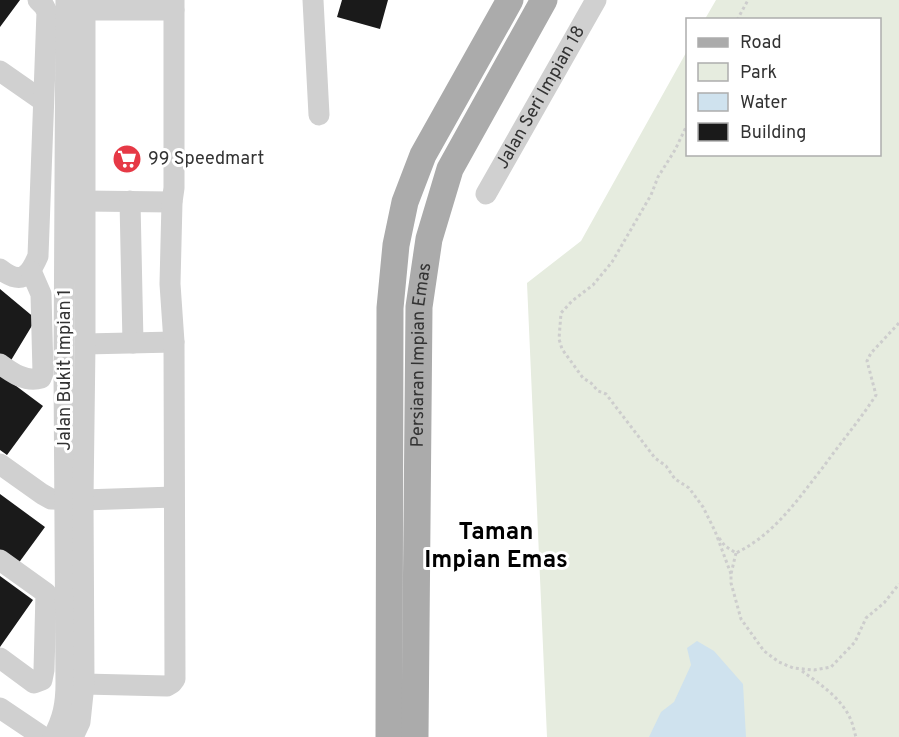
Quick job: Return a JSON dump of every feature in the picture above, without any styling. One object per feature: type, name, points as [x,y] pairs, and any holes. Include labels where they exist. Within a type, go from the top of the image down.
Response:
[{"type":"main road","name":"Persiaran Impian Emas","points":[[389,737],[390,308],[396,244],[405,202],[423,155],[510,0]]},
{"type":"main road","name":"Persiaran Impian Emas","points":[[415,737],[419,307],[429,239],[450,169],[544,0]]},
{"type":"street","points":[[0,269],[12,278],[23,277],[32,271],[38,256],[47,12],[38,0]]},
{"type":"street","name":"Jalan Bukit Impian 1","points":[[66,0],[73,500],[84,684],[80,722],[73,737]]},
{"type":"street","points":[[313,0],[319,115]]},
{"type":"street","name":"Jalan Seri Impian 18","points":[[486,194],[596,0]]},
{"type":"street","points":[[84,5],[174,5],[174,188],[171,202],[170,284],[174,342],[175,679],[167,686],[84,684]]},
{"type":"street","name":"Jalan Bukit Impian 1","points":[[53,737],[62,722],[66,704],[73,500],[85,344],[84,5]]},
{"type":"street","points":[[0,70],[43,101]]},
{"type":"street","points":[[84,201],[171,202]]},
{"type":"street","points":[[130,201],[132,343]]},
{"type":"street","points":[[0,364],[12,373],[33,380],[41,378],[43,373],[41,294],[32,271]]},
{"type":"street","points":[[85,344],[174,342]]},
{"type":"street","points":[[0,464],[51,499],[174,497]]},
{"type":"street","points":[[0,560],[46,593],[44,676],[42,680],[34,683],[0,658]]},
{"type":"street","points":[[0,708],[43,737]]},
{"type":"path","points":[[738,18],[748,0]]},
{"type":"path","points":[[686,125],[675,150],[658,177],[651,195],[612,262],[593,285],[561,313],[559,339],[562,349],[583,378],[598,391],[606,394],[655,458],[666,466],[675,479],[689,488],[703,507],[715,531],[731,574]]},
{"type":"path","points":[[899,323],[871,353],[867,362],[876,395],[864,415],[792,510],[763,536],[736,553],[731,574],[731,583],[741,619],[764,651],[792,668],[814,670],[831,667],[855,642],[866,618],[884,603],[899,584]]},
{"type":"path","points":[[715,531],[725,546],[736,553]]},
{"type":"path","points":[[800,669],[828,690],[839,702],[850,717],[856,737]]},
{"type":"green space","points":[[716,0],[899,0],[899,737],[547,737],[527,283],[581,241],[686,53],[686,156],[881,156],[881,18],[706,18]]},
{"type":"water","points":[[697,641],[714,651],[743,684],[746,737],[649,737],[661,712],[674,702],[691,665],[687,648]]},
{"type":"building","points":[[0,0],[20,0],[0,27]]},
{"type":"building","points":[[342,0],[388,0],[380,29],[337,17]]},
{"type":"building","points":[[0,289],[36,319],[10,362],[0,354]]},
{"type":"building","points":[[0,374],[43,406],[7,455],[0,450]]},
{"type":"building","points":[[0,494],[45,527],[15,568],[0,557]]},
{"type":"building","points":[[0,576],[33,600],[0,647]]},
{"type":"place","name":"99 Speedmart","points":[[127,159]]},
{"type":"district","name":"Taman Impian Emas","points":[[496,547]]}]
